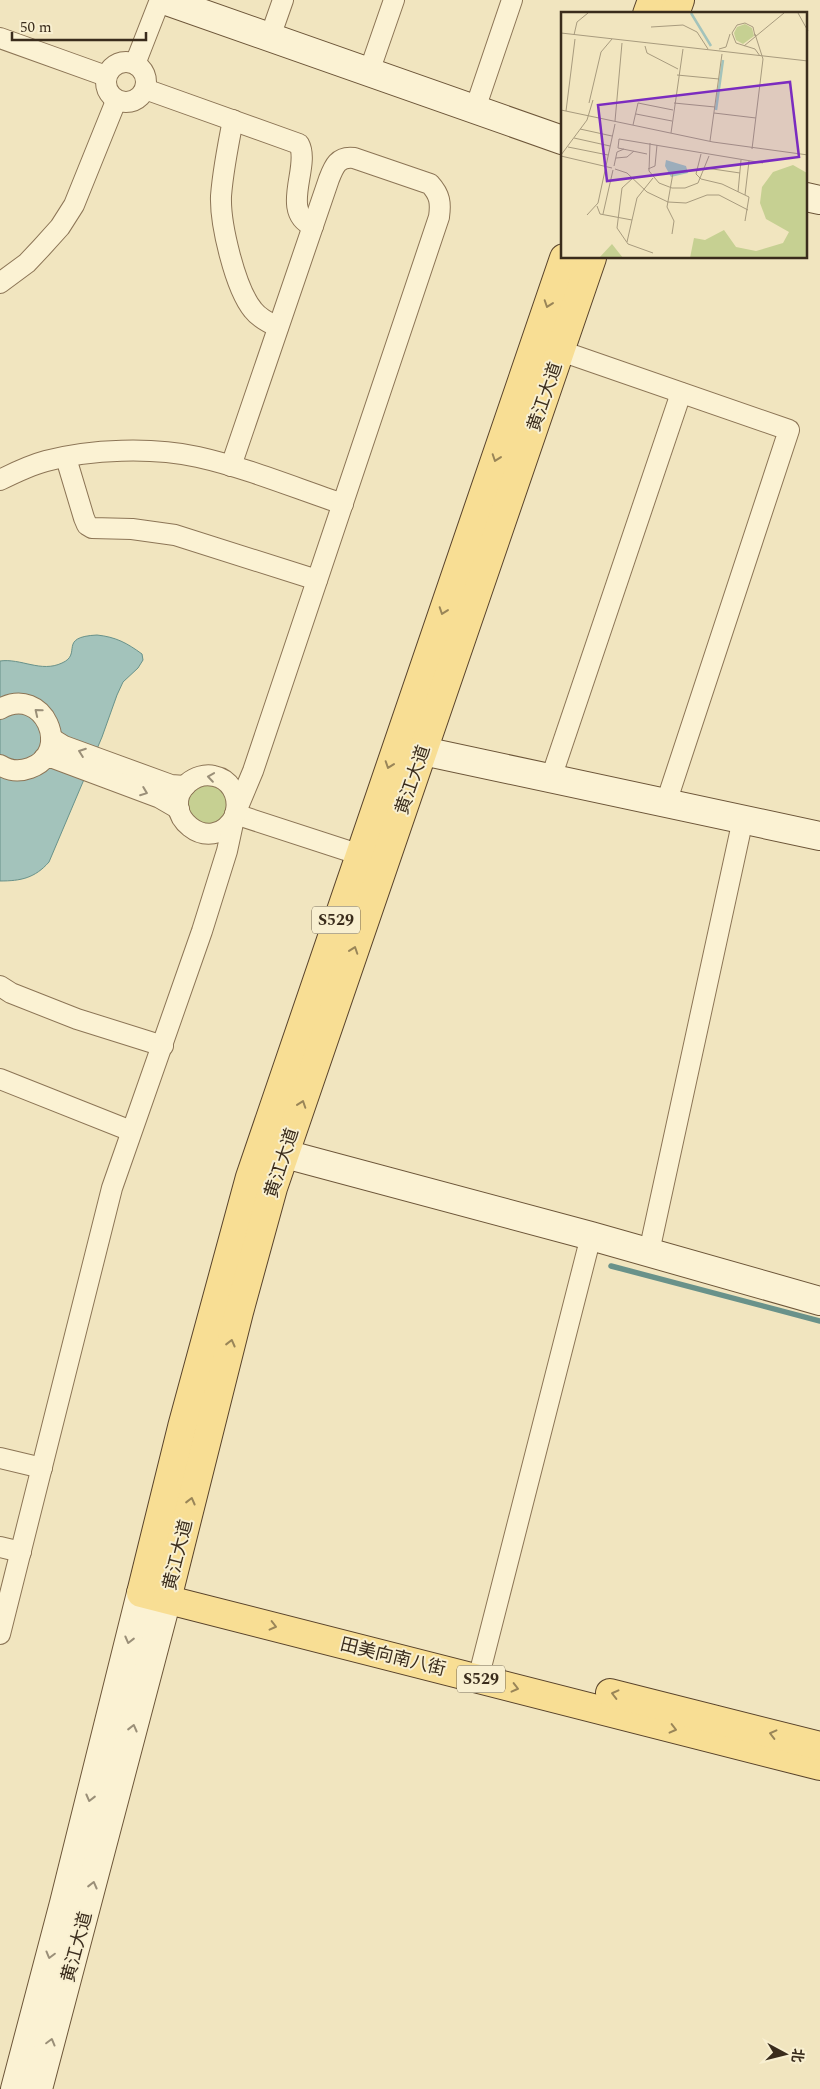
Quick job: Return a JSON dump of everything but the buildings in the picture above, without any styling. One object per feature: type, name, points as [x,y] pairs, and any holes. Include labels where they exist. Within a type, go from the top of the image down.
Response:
[{"type":"main road","points":[[648,12],[652,0]]},
{"type":"main road","points":[[676,12],[680,0]]},
{"type":"main road","name":"黄江大道","points":[[156,1588],[202,1352],[250,1177],[564,259]]},
{"type":"main road","name":"黄江大道","points":[[156,1588],[239,1312],[273,1188],[592,259]]},
{"type":"main road","name":"田美向南八街","points":[[156,1588],[480,1670],[820,1766]]},
{"type":"main road","name":"田美向南八街","points":[[480,1670],[820,1746]]},
{"type":"street","points":[[135,64],[162,0],[561,140]]},
{"type":"street","points":[[270,37],[283,0]]},
{"type":"street","points":[[369,72],[394,0]]},
{"type":"street","points":[[475,109],[512,0]]},
{"type":"street","points":[[0,38],[106,76]]},
{"type":"street","points":[[128,62],[135,64],[145,75],[145,89],[140,98],[133,102],[122,103],[106,90],[106,76],[118,63],[128,62]]},
{"type":"street","points":[[145,89],[299,144],[302,149],[302,155],[296,195],[298,210],[304,220],[313,226]]},
{"type":"street","points":[[0,283],[27,263],[42,248],[74,205],[116,100]]},
{"type":"street","points":[[233,120],[226,155],[221,198],[226,240],[237,279],[253,310],[266,322],[278,327]]},
{"type":"street","points":[[0,1634],[112,1188],[202,931],[227,850],[235,814],[236,800],[233,790],[222,779],[211,775],[191,780],[185,786],[179,798],[179,809],[185,823],[204,834],[217,832],[224,829],[235,814],[253,771],[439,217],[441,203],[436,191],[430,184],[354,158],[345,157],[338,160],[313,226],[231,466]]},
{"type":"street","points":[[560,351],[789,430],[666,803]]},
{"type":"street","points":[[551,778],[681,393]]},
{"type":"street","points":[[0,480],[45,461],[113,452],[170,453],[196,457],[231,466],[343,504]]},
{"type":"street","points":[[66,458],[84,518],[87,525],[92,528],[132,529],[175,535],[317,580]]},
{"type":"street","points":[[0,709],[17,704],[33,707],[45,718],[49,725],[51,738],[44,758],[35,766],[21,770],[10,770],[0,765]]},
{"type":"street","points":[[51,738],[179,809]]},
{"type":"street","points":[[423,751],[820,836]]},
{"type":"street","points":[[44,758],[53,758],[171,785],[185,786]]},
{"type":"street","points":[[235,814],[384,863]]},
{"type":"street","points":[[649,1252],[743,819]]},
{"type":"street","points":[[0,986],[11,993],[77,1019],[163,1046]]},
{"type":"street","points":[[1,1085],[131,1131]]},
{"type":"street","points":[[285,1154],[591,1236],[820,1301]]},
{"type":"street","points":[[480,1670],[591,1236]]},
{"type":"street","points":[[0,1458],[42,1468]]},
{"type":"street","points":[[0,1547],[21,1552]]},
{"type":"street","name":"黄江大道","points":[[15,2089],[64,1903],[156,1588]]},
{"type":"street","name":"黄江大道","points":[[38,2089],[156,1588]]},
{"type":"green space","points":[[214,784],[219,786],[228,799],[226,815],[213,825],[193,820],[186,801],[194,788]]},
{"type":"water","points":[[97,635],[110,637],[126,644],[142,654],[143,660],[138,668],[123,682],[49,862],[33,875],[15,880],[0,881],[0,661],[54,666],[68,659],[74,642],[78,639]]},
{"type":"waterway","points":[[611,1266],[820,1321]]}]
